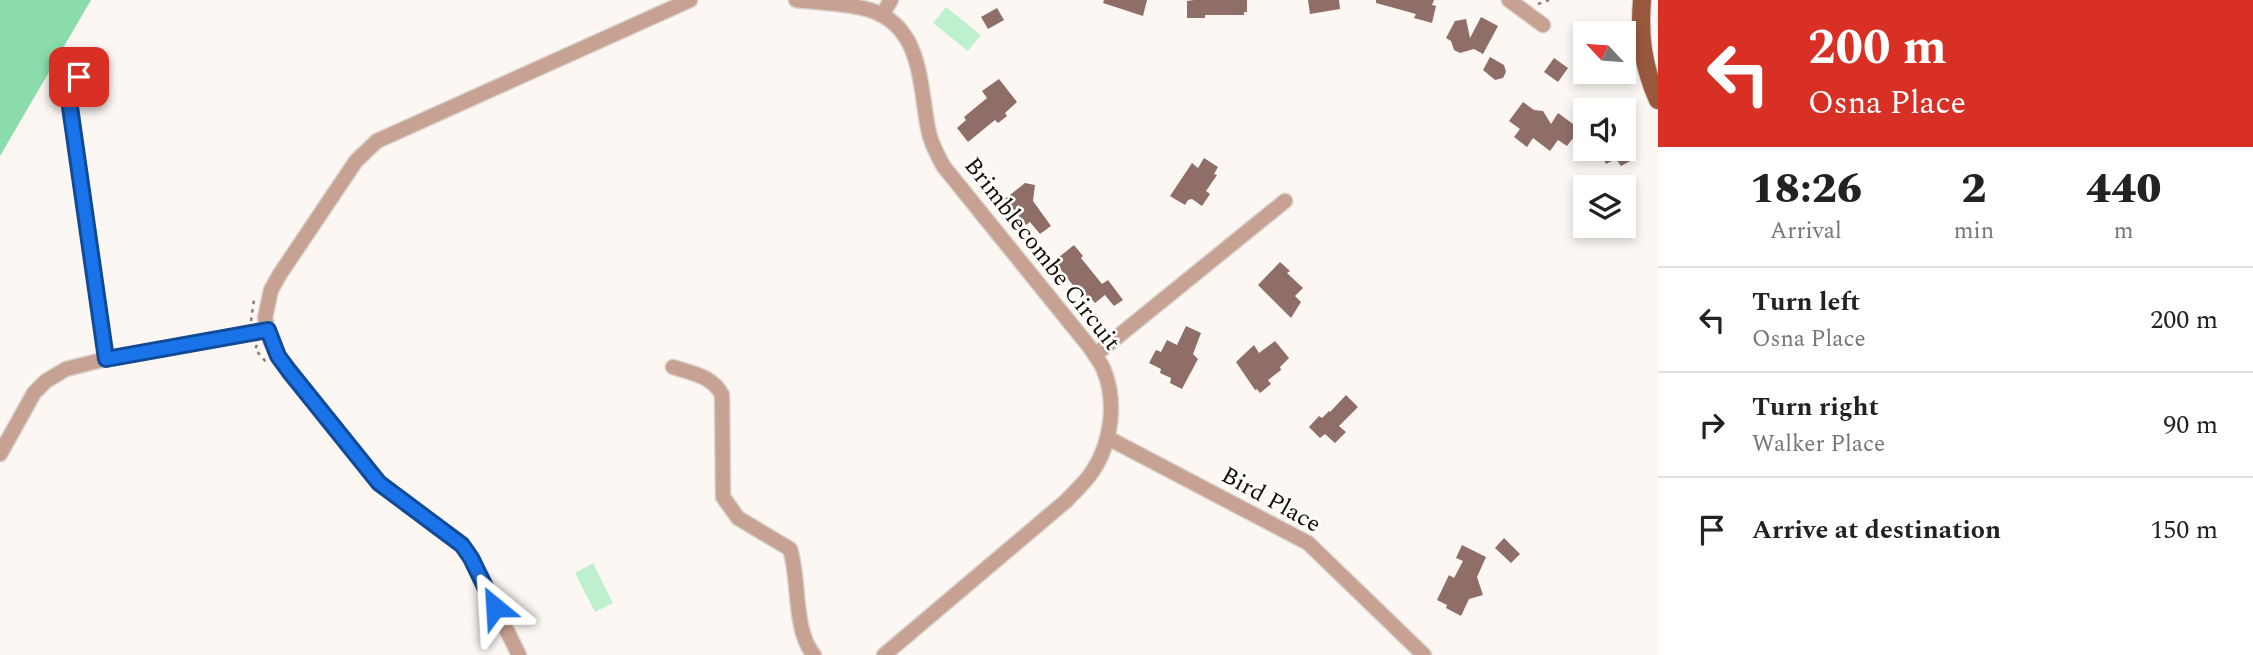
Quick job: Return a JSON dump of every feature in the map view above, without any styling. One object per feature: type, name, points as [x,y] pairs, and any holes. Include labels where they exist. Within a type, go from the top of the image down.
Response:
[{"type":"main road","points":[[1642,0],[1642,54],[1658,100]]},
{"type":"street","points":[[519,655],[462,545],[379,483],[283,364],[271,342],[266,305],[271,290],[367,149],[377,141],[690,0]]},
{"type":"street","name":"Brimblecombe Circuit","points":[[796,0],[861,7],[894,21],[905,34],[918,66],[935,151],[944,167],[1095,355],[1103,368],[1110,393],[1108,438],[1092,472],[1066,501],[884,655]]},
{"type":"street","points":[[882,15],[891,0]]},
{"type":"street","points":[[1509,0],[1543,24]]},
{"type":"street","points":[[79,77],[70,107],[106,359]]},
{"type":"street","points":[[1095,355],[1285,201]]},
{"type":"street","points":[[0,454],[34,393],[46,381],[66,369],[106,359],[268,330]]},
{"type":"street","points":[[673,366],[705,378],[718,386],[723,395],[723,497],[738,518],[790,549],[795,565],[803,631],[808,648],[814,655]]},
{"type":"street","name":"Bird Place","points":[[1108,438],[1308,543],[1424,655]]},
{"type":"green space","points":[[0,0],[91,0],[0,156]]},
{"type":"green space","points":[[946,7],[981,35],[968,51],[933,23]]},
{"type":"green space","points":[[593,563],[613,603],[595,612],[575,573]]},
{"type":"building","points":[[1104,0],[1147,0],[1143,16],[1103,3]]},
{"type":"building","points":[[1247,0],[1247,12],[1244,12],[1244,15],[1187,18],[1187,1]]},
{"type":"building","points":[[1308,0],[1339,0],[1340,9],[1310,14]]},
{"type":"building","points":[[1376,0],[1434,0],[1432,5],[1436,6],[1432,23],[1414,18],[1416,14],[1376,3]]},
{"type":"building","points":[[997,8],[1004,20],[988,29],[981,17]]},
{"type":"building","points":[[1481,17],[1498,26],[1483,54],[1474,49],[1460,53],[1454,50],[1451,41],[1446,38],[1455,21],[1466,19],[1470,38]]},
{"type":"building","points":[[1490,57],[1504,65],[1506,72],[1503,78],[1495,80],[1483,70]]},
{"type":"building","points":[[1554,58],[1568,68],[1558,82],[1544,72]]},
{"type":"building","points":[[999,79],[1017,102],[1005,113],[1007,116],[998,123],[995,120],[968,142],[957,128],[966,120],[964,117],[987,98],[982,91]]},
{"type":"building","points":[[1523,102],[1534,110],[1543,111],[1551,124],[1558,113],[1573,124],[1573,138],[1567,146],[1558,140],[1550,151],[1533,138],[1527,147],[1514,137],[1520,129],[1509,121]]},
{"type":"building","points":[[1204,158],[1218,167],[1214,174],[1217,175],[1206,191],[1210,194],[1202,206],[1192,199],[1185,205],[1170,196],[1192,163],[1198,168]]},
{"type":"building","points":[[1617,161],[1630,161],[1621,166]]},
{"type":"building","points":[[1025,183],[1035,185],[1033,201],[1051,226],[1040,234],[1030,222],[1026,225],[1005,199]]},
{"type":"building","points":[[1074,245],[1102,284],[1108,280],[1123,300],[1114,306],[1105,295],[1095,303],[1081,291],[1079,293],[1054,261]]},
{"type":"building","points":[[1280,262],[1303,288],[1295,296],[1301,302],[1291,318],[1258,285]]},
{"type":"building","points":[[1186,326],[1201,333],[1193,354],[1198,359],[1182,389],[1170,383],[1171,378],[1160,373],[1161,369],[1149,363],[1156,350],[1161,352],[1167,340],[1177,345]]},
{"type":"building","points":[[1275,341],[1289,358],[1280,367],[1281,370],[1268,380],[1271,384],[1260,393],[1255,390],[1236,362],[1254,345],[1259,353]]},
{"type":"building","points":[[1346,395],[1358,407],[1339,426],[1346,432],[1335,443],[1325,434],[1320,438],[1309,427],[1319,416],[1322,418],[1330,412]]},
{"type":"building","points":[[1504,538],[1520,554],[1511,563],[1495,548]]},
{"type":"building","points":[[1462,545],[1486,557],[1477,577],[1483,595],[1469,599],[1461,616],[1437,600],[1449,575],[1454,578],[1463,561],[1456,558]]},
{"type":"route","points":[[79,77],[70,107],[106,359],[268,330],[278,356],[379,483],[462,545],[495,607]]}]
